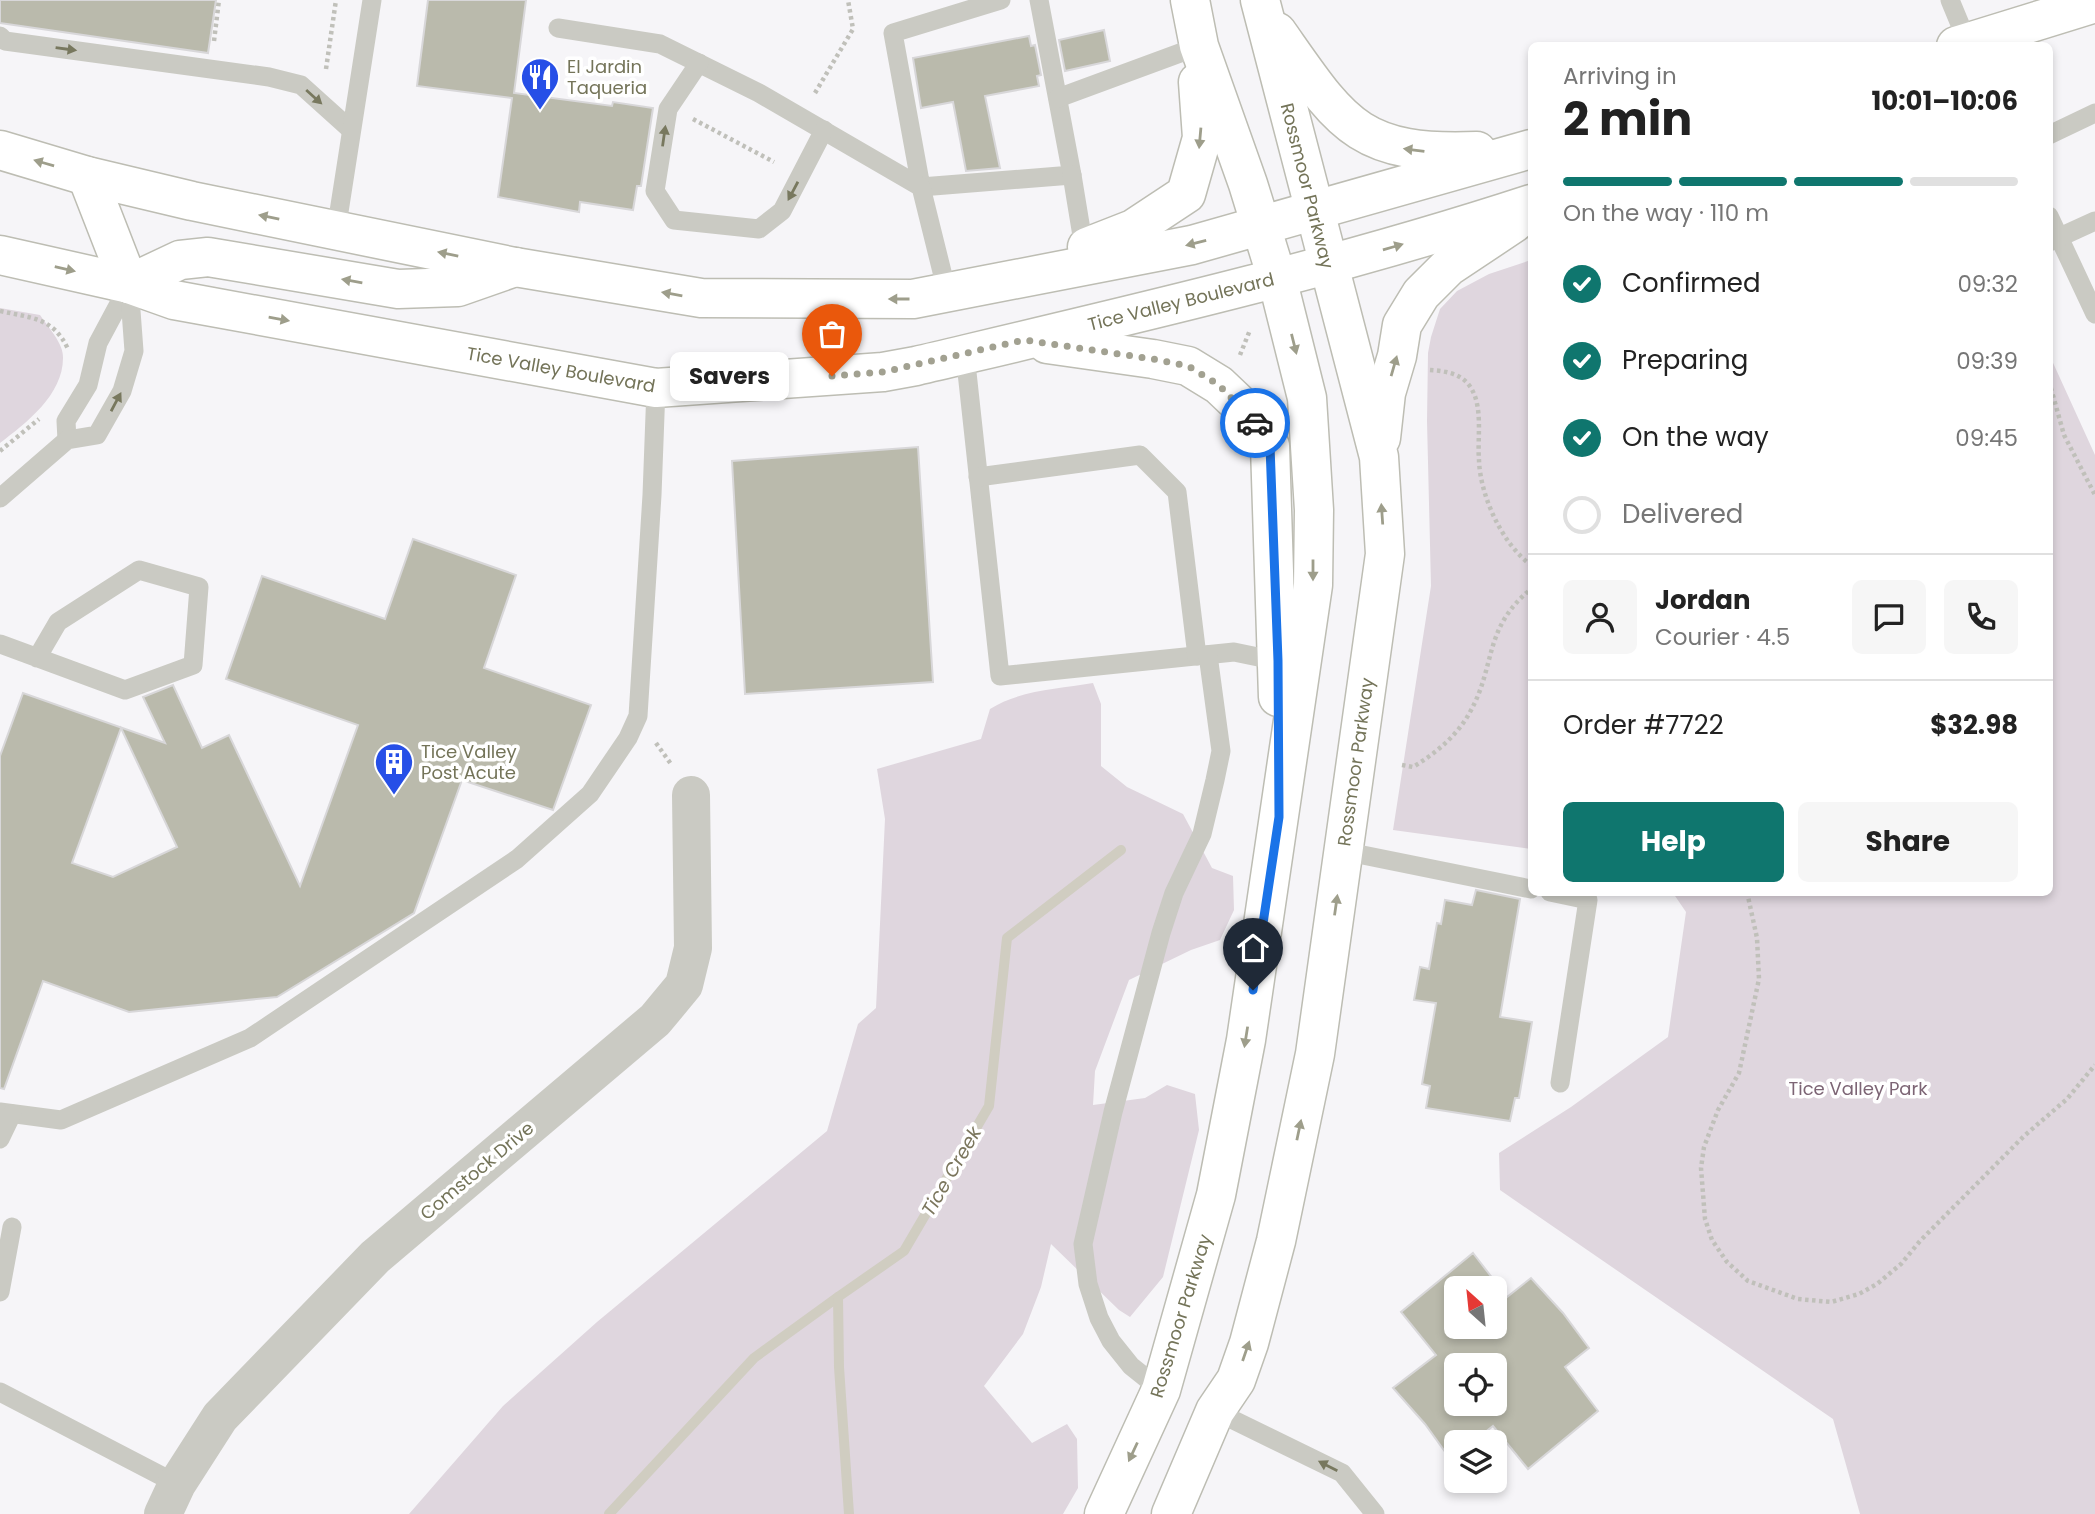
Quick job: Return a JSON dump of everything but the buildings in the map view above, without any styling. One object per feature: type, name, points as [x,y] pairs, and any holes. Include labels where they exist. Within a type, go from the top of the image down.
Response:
[{"type":"street","points":[[1190,0],[1199,46],[1262,225],[1307,398],[1314,510],[1313,585],[1290,663]]},
{"type":"street","points":[[1970,42],[2095,3]]},
{"type":"street","points":[[1262,6],[1327,103],[1356,130],[1383,143],[1407,150],[1440,153],[1528,148]]},
{"type":"street","name":"Rossmoor Parkway","points":[[1171,1514],[1215,1411],[1236,1380],[1249,1343],[1276,1241],[1315,1054],[1385,554],[1379,457],[1262,6]]},
{"type":"street","points":[[1015,279],[1133,229],[1186,194],[1202,138],[1196,59],[1199,46]]},
{"type":"street","points":[[0,150],[87,176],[336,231],[515,267],[701,298],[913,299],[1192,245],[1528,149]]},
{"type":"street","points":[[87,176],[129,284],[180,260],[208,257],[398,289],[458,287],[515,267]]},
{"type":"street","name":"Tice Valley Boulevard","points":[[0,255],[129,284],[174,300],[656,388],[883,372],[1277,278],[1528,205]]},
{"type":"street","points":[[1379,457],[1386,393],[1397,356],[1402,324],[1421,295],[1448,267],[1528,213]]},
{"type":"street","points":[[1024,340],[1188,366],[1219,385],[1254,422],[1270,446],[1290,663]]},
{"type":"street","name":"Rossmoor Parkway","points":[[1104,1514],[1161,1390],[1216,1195],[1246,1040],[1279,817],[1290,663]]},
{"type":"street","name":"Comstock Drive","points":[[170,1499],[220,1417],[375,1256],[655,1020],[684,985],[693,948],[691,795]]},
{"type":"street","points":[[1161,1390],[1215,1411]]},
{"type":"lane","points":[[336,231],[372,0]]},
{"type":"lane","points":[[947,292],[921,187],[893,33],[1001,0]]},
{"type":"lane","points":[[1039,0],[1084,248]]},
{"type":"lane","points":[[1950,0],[1963,42]]},
{"type":"lane","points":[[558,28],[660,44],[759,93],[921,187],[1072,175]]},
{"type":"lane","points":[[0,36],[5,41],[257,75],[301,85],[351,130]]},
{"type":"lane","points":[[1058,98],[1199,46]]},
{"type":"lane","points":[[699,63],[667,109],[655,191],[674,220],[759,229],[782,211],[824,130]]},
{"type":"lane","points":[[2053,133],[2095,113]]},
{"type":"lane","points":[[2095,221],[2054,239],[2095,314]]},
{"type":"lane","points":[[67,440],[66,421],[88,385],[98,343],[129,284]]},
{"type":"lane","points":[[0,498],[67,440],[97,435],[122,391],[134,351],[129,284]]},
{"type":"lane","points":[[965,354],[1000,676],[1234,652],[1290,663]]},
{"type":"lane","points":[[0,1139],[6,1113],[61,1120],[250,1038],[517,859],[590,794],[628,738],[638,716],[656,388]]},
{"type":"lane","points":[[978,477],[1140,455],[1177,492],[1203,656],[1222,751],[1202,834],[1174,893],[1161,933],[1113,1112],[1083,1244],[1087,1284],[1099,1318],[1111,1341],[1131,1366],[1161,1390]]},
{"type":"lane","points":[[0,644],[37,658],[125,691],[193,665],[199,587],[139,570],[58,622],[37,658]]},
{"type":"lane","points":[[1343,851],[1528,888]]},
{"type":"lane","points":[[1560,1083],[1588,900],[1569,896]]},
{"type":"lane","points":[[0,1292],[12,1227]]},
{"type":"lane","points":[[0,1392],[170,1499]]},
{"type":"lane","points":[[1215,1411],[1342,1474],[1375,1514]]},
{"type":"path","points":[[213,49],[219,0]]},
{"type":"path","points":[[326,70],[336,0]]},
{"type":"path","points":[[812,96],[853,30],[848,0]]},
{"type":"path","points":[[687,116],[773,163],[779,153]]},
{"type":"path","points":[[0,311],[43,320],[69,337]]},
{"type":"path","points":[[61,334],[69,358]]},
{"type":"path","points":[[1428,370],[1450,373],[1462,378],[1475,396],[1479,464],[1486,491],[1508,542],[1528,562]]},
{"type":"path","points":[[2053,395],[2064,435],[2095,495]]},
{"type":"path","points":[[0,451],[45,413]]},
{"type":"path","points":[[1402,765],[1413,767],[1426,759],[1448,742],[1459,729],[1471,710],[1497,632],[1515,602],[1528,591]]},
{"type":"path","points":[[1748,896],[1757,938],[1759,979],[1739,1073],[1713,1122],[1701,1156],[1701,1168],[1705,1219],[1712,1240],[1727,1262],[1748,1282],[1798,1299],[1831,1302],[1859,1294],[1877,1284],[1901,1264],[1920,1241],[2024,1136],[2067,1099],[2095,1065]]},
{"type":"green space","points":[[1528,261],[1528,849],[1393,830],[1431,586],[1428,353],[1440,309],[1457,291],[1489,274]]},
{"type":"green space","points":[[0,308],[40,315],[58,341],[63,358],[57,384],[50,396],[31,417],[0,443]]},
{"type":"green space","name":"Tice Valley Park","points":[[2053,363],[2095,455],[2095,1514],[1860,1514],[1833,1419],[1500,1190],[1499,1153],[1571,1107],[1668,1037],[1686,912],[1675,896],[2053,896]]},
{"type":"green space","points":[[1093,683],[1101,704],[1101,766],[1127,787],[1183,814],[1212,868],[1233,876],[1234,910],[1220,940],[1191,950],[1129,980],[1095,1071],[1093,1105],[1145,1098],[1167,1085],[1195,1094],[1199,1130],[1163,1277],[1130,1317],[1119,1310],[1051,1244],[1041,1287],[1023,1334],[984,1386],[1032,1443],[1067,1424],[1077,1439],[1078,1488],[1063,1514],[409,1514],[503,1406],[597,1322],[827,1131],[858,1024],[876,1008],[885,819],[877,769],[981,739],[990,709],[1014,698]]},
{"type":"waterway","name":"Tice Creek","points":[[849,1514],[839,1367],[838,1297],[904,1251],[989,1106],[1007,938],[1121,850]]},
{"type":"waterway","points":[[609,1514],[754,1358],[838,1297]]},
{"type":"way so far","points":[[832,376],[916,366],[1024,340],[1188,366],[1219,385],[1255,423]]},
{"type":"place","name":"El Jardin Taqueria","points":[[540,111]]},
{"type":"place","name":"Savers","points":[[832,376]]},
{"type":"place","name":"Tice Valley Post Acute","points":[[394,796]]},
{"type":"route","points":[[1253,990],[1279,817],[1278,661],[1270,446],[1255,423]]}]
